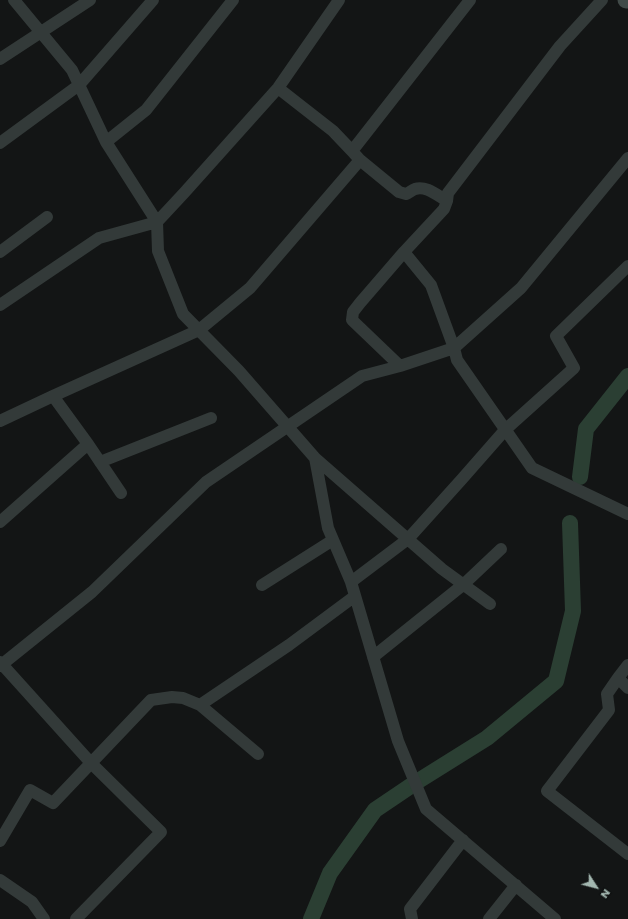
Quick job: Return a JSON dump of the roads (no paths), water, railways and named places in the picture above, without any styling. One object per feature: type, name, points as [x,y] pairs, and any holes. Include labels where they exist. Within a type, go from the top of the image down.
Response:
[{"type":"street","points":[[14,0],[72,70],[106,142],[157,222],[158,251],[183,314],[239,371],[315,458],[442,569],[490,604]]},
{"type":"street","points":[[0,60],[90,0]]},
{"type":"street","points":[[0,144],[79,85],[153,0]]},
{"type":"street","points":[[106,142],[146,110],[232,0]]},
{"type":"street","points":[[0,305],[100,238],[157,222],[278,88],[339,0]]},
{"type":"street","points":[[0,421],[199,330],[250,288],[356,155],[470,0]]},
{"type":"street","points":[[400,366],[352,320],[353,312],[404,252],[444,209],[448,194],[555,52],[602,0]]},
{"type":"street","points":[[278,88],[333,131],[356,155],[399,192],[406,194],[415,189],[423,188],[447,201]]},
{"type":"street","points":[[76,919],[161,832],[91,762],[1,664],[92,592],[206,482],[362,376],[400,366],[454,348],[521,288],[628,158]]},
{"type":"street","points":[[0,252],[47,217]]},
{"type":"street","points":[[404,252],[431,285],[457,360],[532,468],[628,514]]},
{"type":"street","points":[[351,582],[408,539],[505,430],[574,368],[556,336],[628,266]]},
{"type":"street","points":[[53,396],[121,493]]},
{"type":"street","points":[[100,462],[211,418]]},
{"type":"street","points":[[0,522],[88,444]]},
{"type":"street","points":[[315,458],[328,528],[351,582],[398,741],[426,809],[556,919]]},
{"type":"street","points":[[262,585],[333,540]]},
{"type":"street","points":[[373,657],[464,584],[501,549]]},
{"type":"street","points":[[200,704],[289,645],[355,596]]},
{"type":"street","points":[[628,665],[608,694],[609,710],[547,791],[628,854]]},
{"type":"street","points":[[618,678],[628,688]]},
{"type":"street","points":[[0,841],[30,790],[53,803],[151,700],[172,697],[183,698],[200,704],[258,754]]},
{"type":"street","points":[[412,919],[410,909],[463,840]]},
{"type":"street","points":[[0,880],[32,902],[44,919]]},
{"type":"street","points":[[489,919],[516,885]]},
{"type":"waterway","points":[[580,477],[586,429],[628,376]]},
{"type":"waterway","points":[[311,919],[330,873],[375,810],[487,738],[556,681],[573,611],[570,523]]}]
